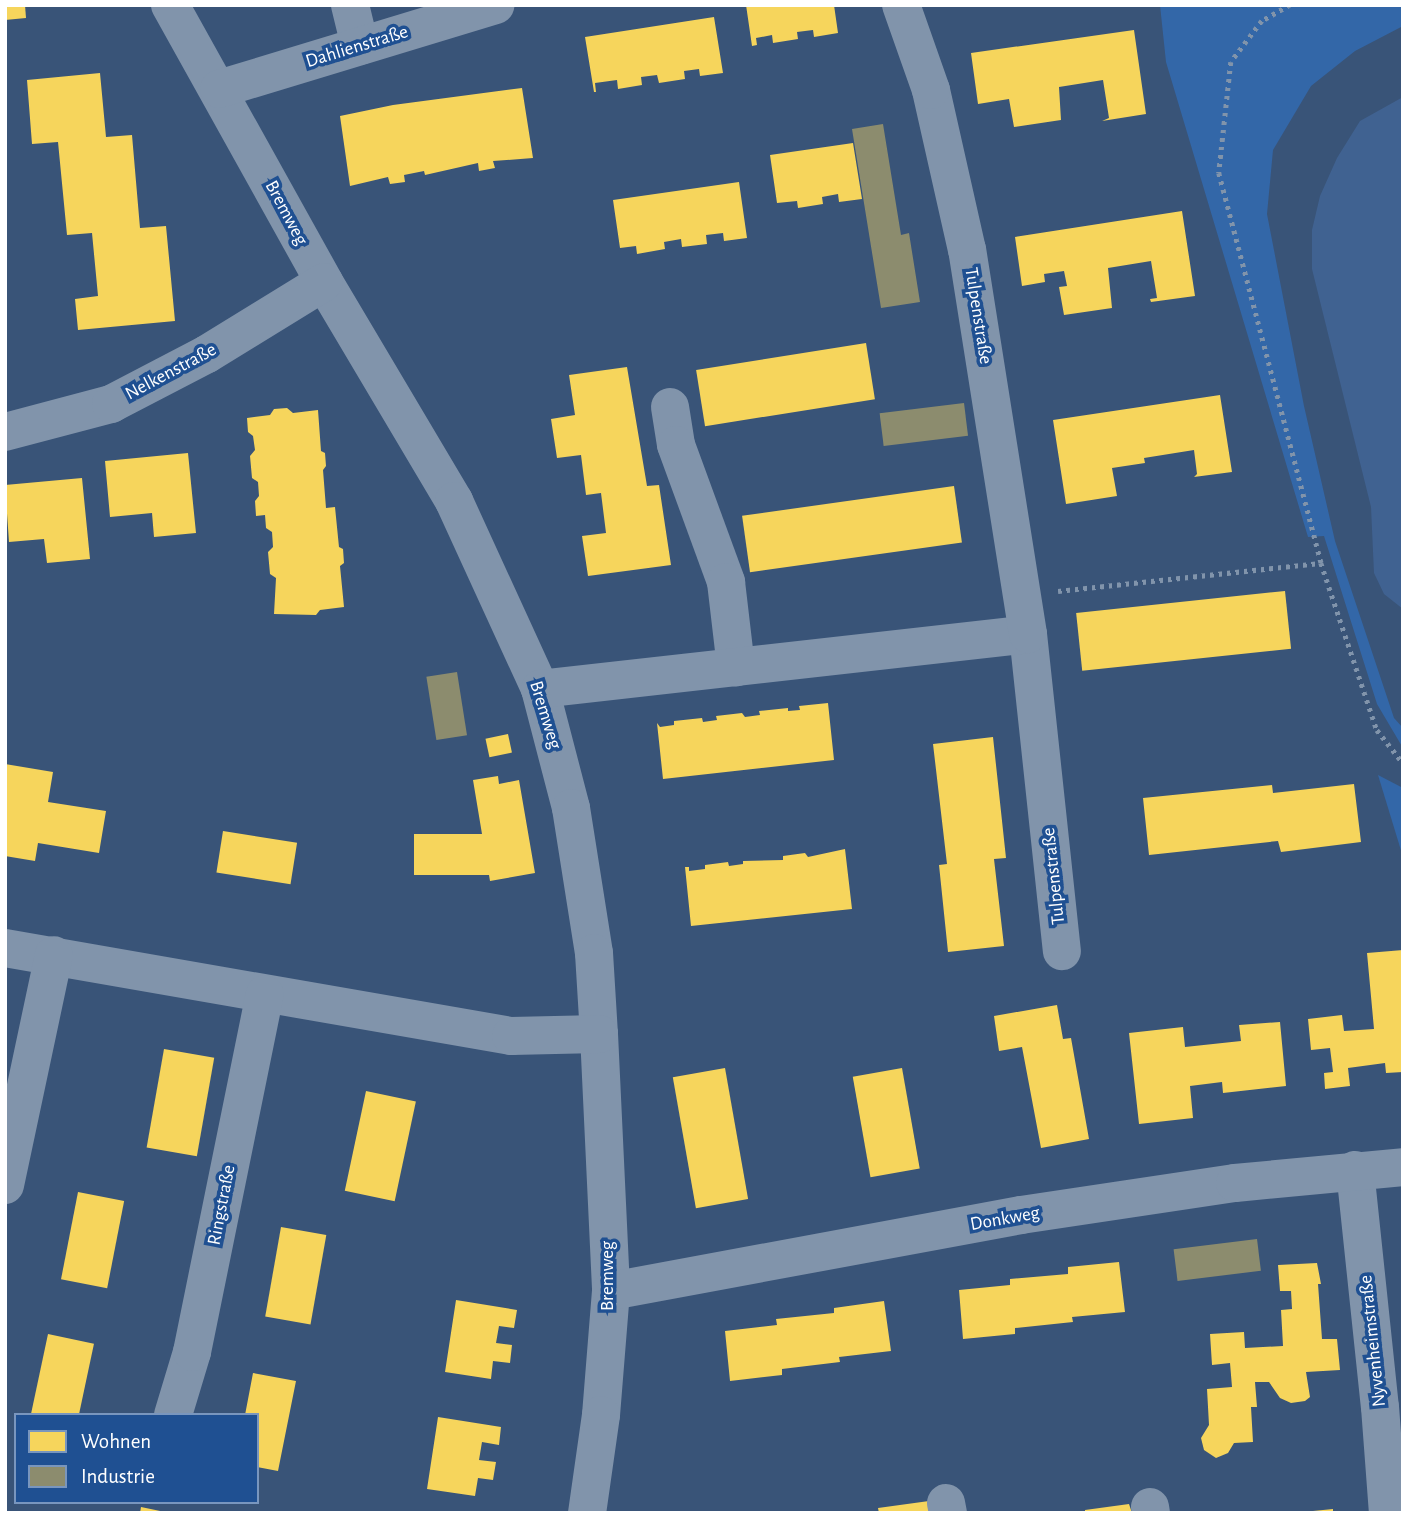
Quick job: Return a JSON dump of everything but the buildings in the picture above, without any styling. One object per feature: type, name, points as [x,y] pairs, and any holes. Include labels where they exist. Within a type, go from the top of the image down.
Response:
[{"type":"street","name":"Bremweg","points":[[170,5],[324,282],[454,501],[540,689],[571,808],[594,953],[599,1034],[611,1291],[601,1415],[587,1513]]},
{"type":"street","points":[[349,5],[360,46]]},
{"type":"street","name":"Dahlienstraße","points":[[219,89],[360,46],[431,15],[496,5]]},
{"type":"street","name":"Tulpenstraße","points":[[901,5],[931,90],[967,250],[1028,634],[1062,951]]},
{"type":"street","name":"Nelkenstraße","points":[[5,432],[111,404],[207,354],[324,282]]},
{"type":"street","points":[[670,407],[676,445],[726,582],[736,667]]},
{"type":"street","points":[[540,689],[1028,634]]},
{"type":"street","points":[[5,948],[54,954],[265,994],[511,1035],[599,1034]]},
{"type":"street","points":[[5,1185],[54,954]]},
{"type":"street","name":"Ringstraße","points":[[174,1413],[192,1352],[265,994]]},
{"type":"street","name":"Donkweg","points":[[611,1291],[1021,1215],[1235,1183],[1403,1167]]},
{"type":"street","name":"Nyvenheimstraße","points":[[1355,1170],[1380,1407],[1388,1513]]},
{"type":"path","points":[[1290,5],[1262,21],[1231,62],[1219,173],[1321,563],[1377,730],[1403,762]]},
{"type":"path","points":[[1022,594],[1321,563]]},
{"type":"shaded area","points":[[1160,5],[1403,5],[1403,26],[1355,51],[1311,86],[1273,150],[1267,214],[1304,406],[1335,541],[1394,718],[1403,728],[1403,748],[1377,704],[1324,536],[1308,537],[1166,62]]},
{"type":"shaded area","points":[[1403,97],[1403,609],[1384,594],[1374,573],[1371,507],[1312,269],[1312,230],[1320,196],[1337,158],[1360,121]]},
{"type":"shaded area","points":[[1378,775],[1403,788],[1403,857]]}]
